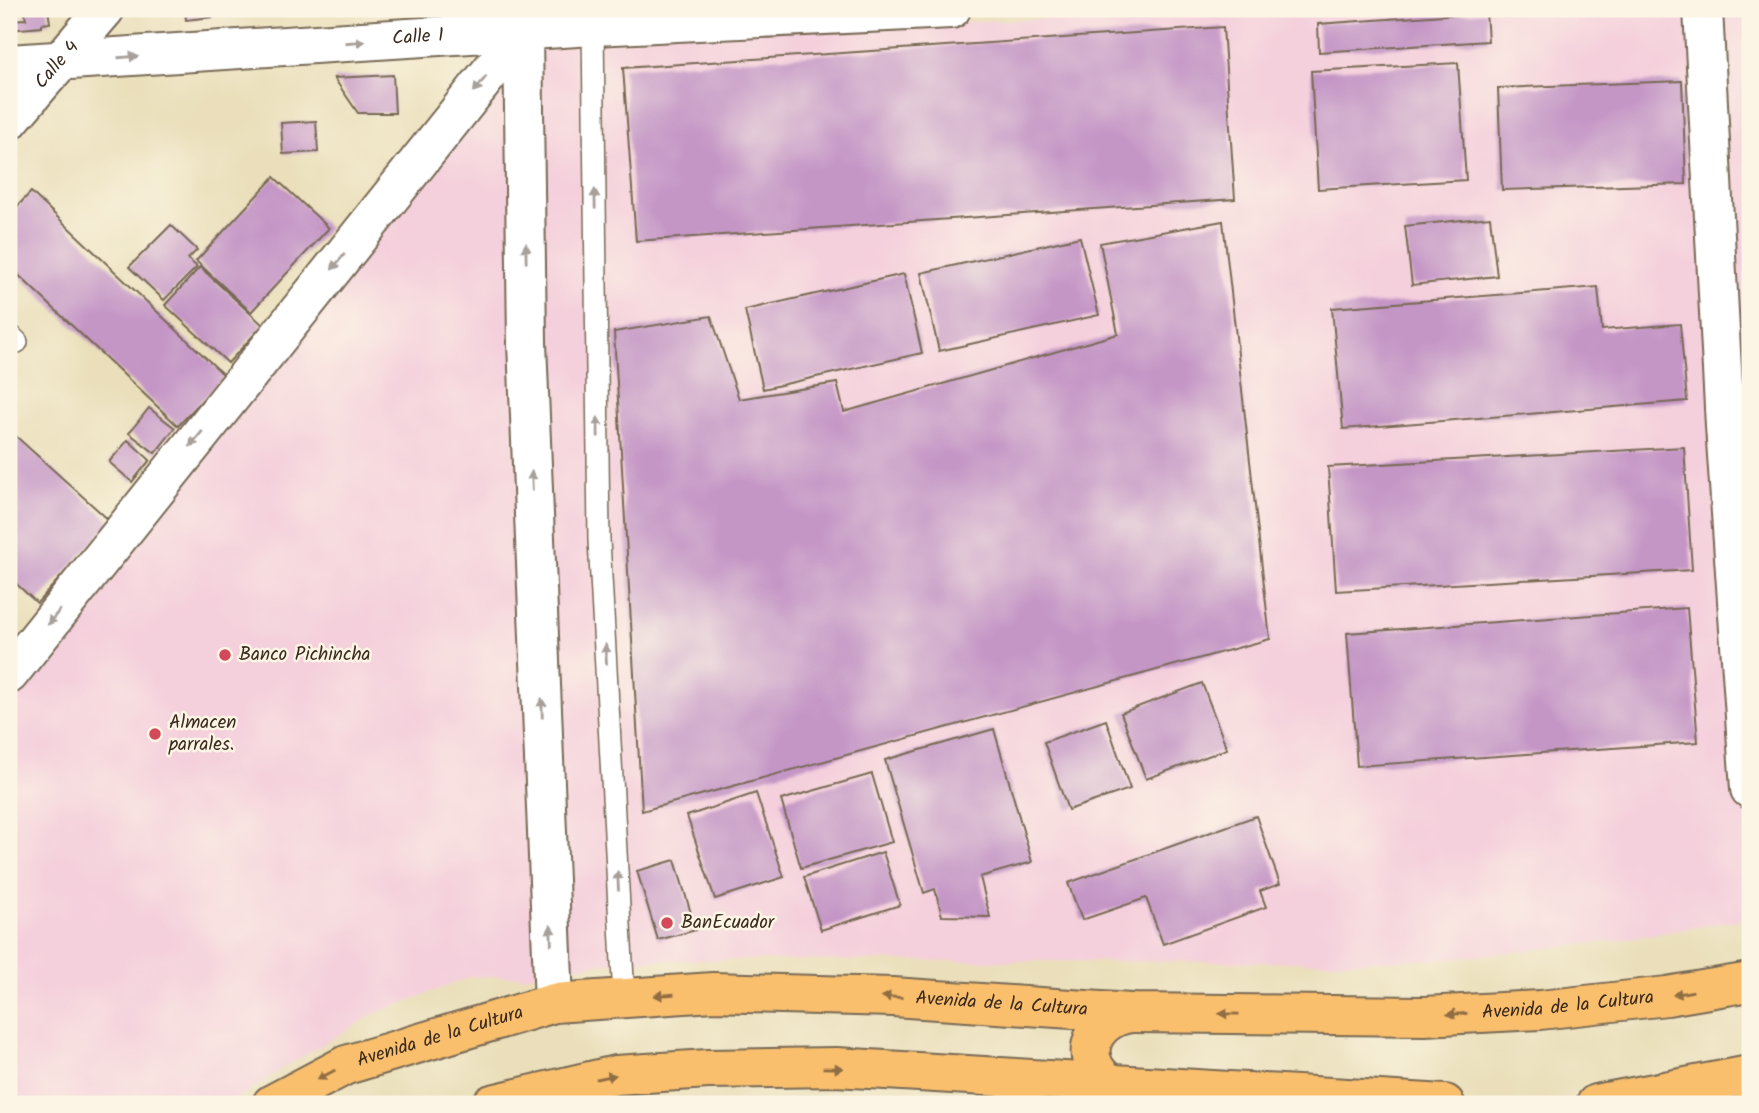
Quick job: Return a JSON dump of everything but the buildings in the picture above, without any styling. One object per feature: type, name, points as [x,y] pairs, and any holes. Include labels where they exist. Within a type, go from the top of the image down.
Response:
[{"type":"main road","name":"Avenida de la Cultura","points":[[272,1104],[346,1065],[554,1003],[713,992],[893,997],[1131,1013],[1424,1016],[1501,1012],[1667,996],[1750,982]]},
{"type":"main road","points":[[1117,1087],[1107,1082],[1093,1065],[1091,1043],[1101,1024],[1110,1018],[1131,1013]]},
{"type":"main road","points":[[492,1104],[616,1075],[708,1069],[836,1067],[1117,1087],[1445,1104]]},
{"type":"main road","points":[[1596,1104],[1750,1075]]},
{"type":"street","name":"Calle 4","points":[[9,121],[106,9]]},
{"type":"street","name":"Calle 1","points":[[9,64],[523,31],[593,17],[951,9]]},
{"type":"street","points":[[1703,9],[1725,426],[1750,789]]},
{"type":"street","points":[[9,674],[523,31]]},
{"type":"street","points":[[523,31],[527,343],[554,1003]]},
{"type":"street","points":[[1604,1104],[1612,1104]]},
{"type":"lane","points":[[593,17],[600,540],[624,998]]},
{"type":"shaded area","points":[[1363,9],[1750,9],[1750,918],[1614,941],[1446,959],[1330,962],[658,960],[594,964],[524,976],[471,977],[376,1013],[286,1066],[229,1104],[9,1104],[9,661],[503,36]]},
{"type":"place","name":"Banco Pichincha","points":[[225,655]]},
{"type":"place","name":"Almacen parrales.","points":[[155,734]]},
{"type":"place","name":"BanEcuador","points":[[667,923]]}]
